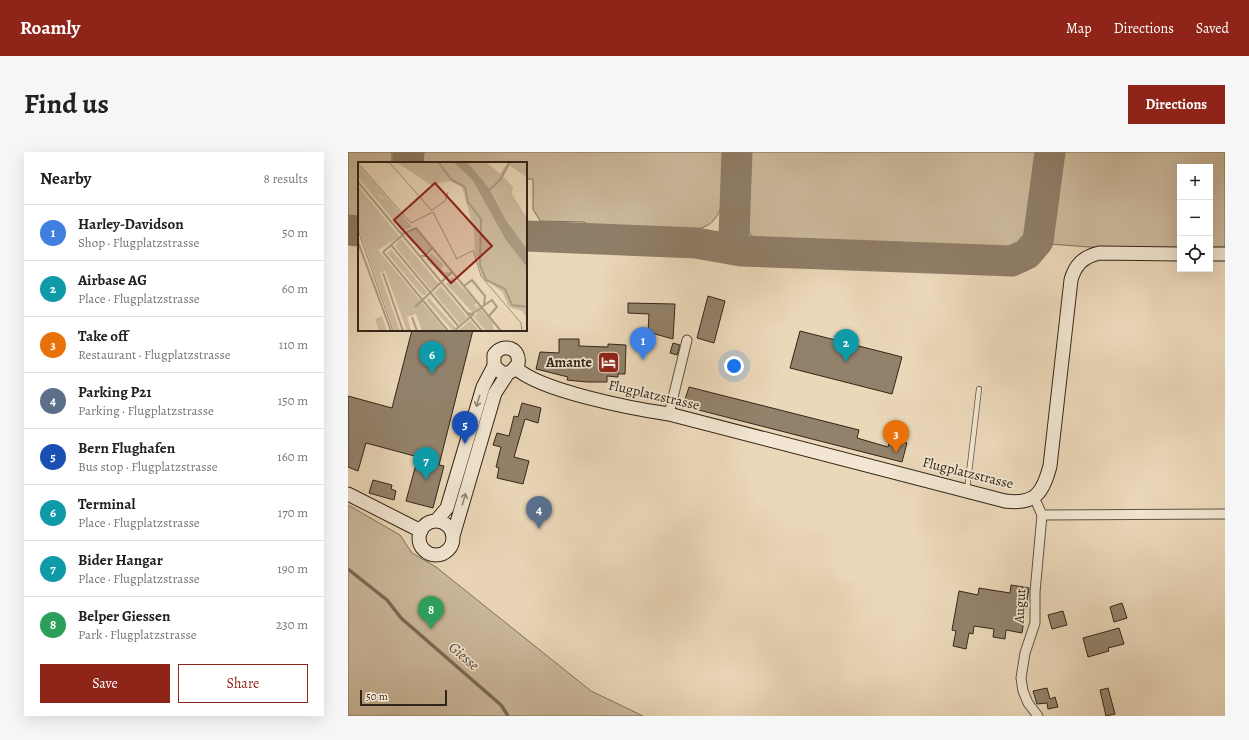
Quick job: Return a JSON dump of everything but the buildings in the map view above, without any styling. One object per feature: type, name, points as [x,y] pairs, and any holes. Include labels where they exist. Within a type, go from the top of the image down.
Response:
[{"type":"street","points":[[1177,254],[1099,253],[1088,256],[1078,263],[1073,271],[1050,466],[1041,490],[1034,497],[1042,515],[1225,514]]},
{"type":"street","points":[[1213,254],[1225,254]]},
{"type":"street","points":[[670,414],[687,340]]},
{"type":"street","points":[[507,347],[515,351],[518,355],[519,360],[512,371],[495,393],[453,536],[453,543],[449,550],[436,555],[431,555],[422,549],[419,539],[421,531],[426,525],[436,521],[448,508],[483,387],[494,366],[494,354],[497,350],[507,347]]},
{"type":"street","points":[[494,366],[502,373],[512,371]]},
{"type":"street","name":"Flugplatzstrasse","points":[[512,371],[529,379],[569,392],[642,410],[670,414],[1014,502],[1029,500],[1034,497]]},
{"type":"street","points":[[348,494],[421,531]]},
{"type":"street","name":"Augut","points":[[1038,716],[1028,703],[1023,691],[1021,678],[1025,653],[1036,623],[1035,592],[1042,515]]},
{"type":"street","points":[[436,521],[448,525],[453,536]]},
{"type":"lane","points":[[967,490],[979,389]]},
{"type":"shaded area","points":[[348,152],[392,152],[392,162],[358,162],[358,216],[348,216]]},
{"type":"shaded area","points":[[424,152],[723,152],[721,207],[717,216],[708,225],[695,229],[589,225],[584,222],[540,221],[533,209],[533,179],[527,179],[527,162],[423,162]]},
{"type":"shaded area","points":[[750,152],[1038,152],[1040,162],[1031,231],[1024,245],[1011,253],[942,253],[764,245],[753,237],[747,226]]},
{"type":"shaded area","points":[[1062,152],[1225,152],[1225,250],[1213,250],[1213,164],[1177,164],[1177,249],[1089,247],[1050,244]]},
{"type":"shaded area","points":[[348,505],[400,535],[412,553],[436,567],[591,691],[643,716],[348,716]]},
{"type":"waterway","name":"Giesse","points":[[348,569],[387,600],[401,618],[501,705],[508,716]]},
{"type":"taxiway","points":[[408,152],[408,162]]},
{"type":"taxiway","points":[[737,152],[734,236],[739,246],[743,250],[749,251]]},
{"type":"taxiway","points":[[527,236],[696,243],[741,251],[1012,261],[1027,254],[1038,241],[1050,152]]},
{"type":"taxiway","points":[[348,230],[358,231]]},
{"type":"place","name":"Harley-Davidson","points":[[643,360]]},
{"type":"place","name":"Amante","points":[[608,362]]},
{"type":"place","name":"Airbase AG","points":[[846,362]]},
{"type":"place","name":"Terminal","points":[[432,374]]},
{"type":"place","name":"Bern Flughafen","points":[[465,444]]},
{"type":"place","name":"Take off","points":[[896,453]]},
{"type":"place","name":"Bider Hangar","points":[[426,480]]},
{"type":"place","name":"Parking P21","points":[[539,529]]},
{"type":"place","name":"Belper Giessen","points":[[431,629]]}]
